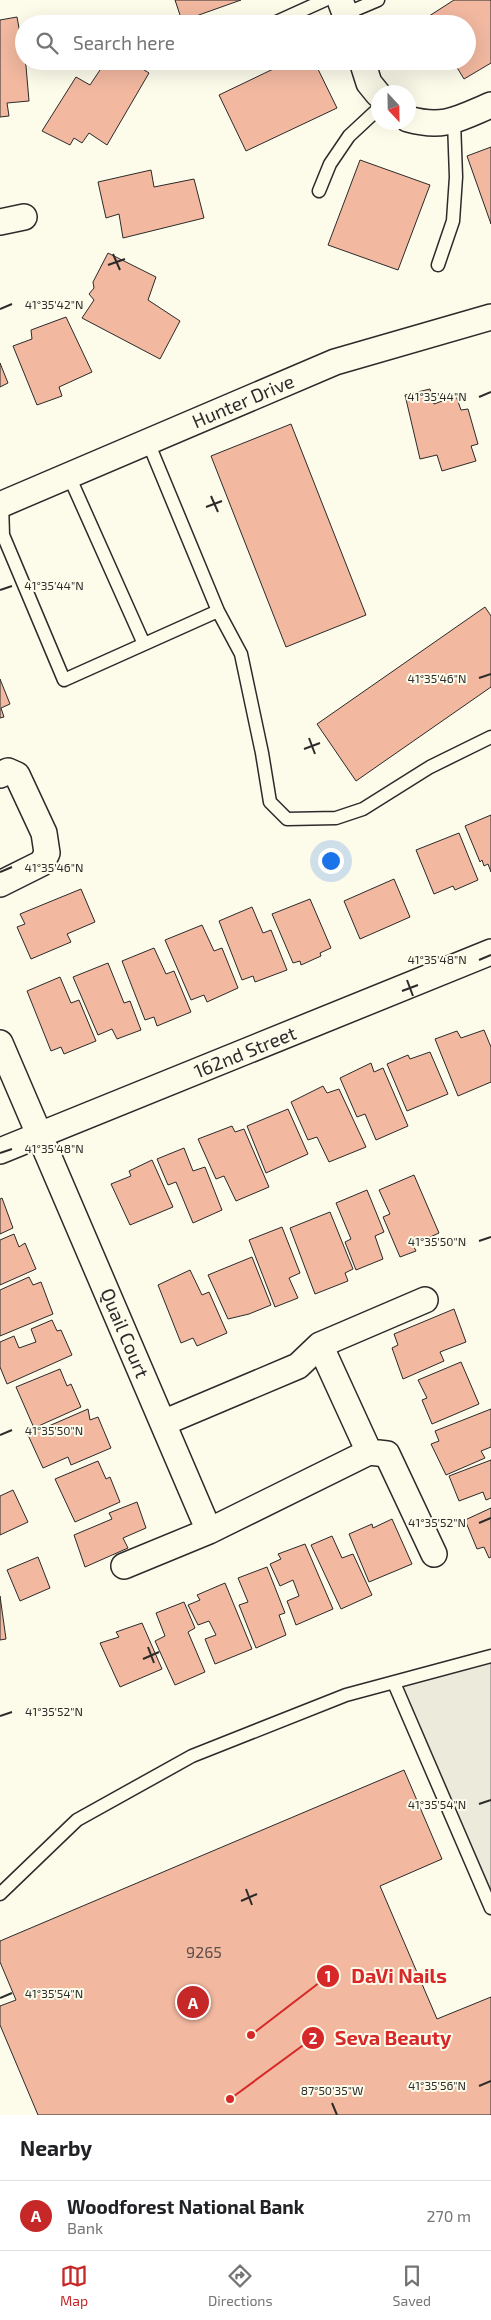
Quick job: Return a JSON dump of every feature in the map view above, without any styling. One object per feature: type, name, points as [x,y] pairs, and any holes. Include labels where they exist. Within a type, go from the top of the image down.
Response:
[{"type":"street","points":[[365,70],[372,85]]},
{"type":"street","points":[[416,121],[429,125],[454,121],[491,105]]},
{"type":"street","name":"Hunter Drive","points":[[2,504],[335,362],[491,317]]},
{"type":"street","points":[[0,774],[8,771],[16,776],[44,833],[47,853],[42,863],[0,884]]},
{"type":"street","name":"162nd Street","points":[[0,1151],[491,952]]},
{"type":"street","name":"Quail Court","points":[[0,1043],[209,1531]]},
{"type":"street","points":[[163,1423],[298,1366],[320,1346],[425,1300]]},
{"type":"street","points":[[320,1346],[369,1452]]},
{"type":"street","points":[[124,1566],[209,1531],[369,1452],[387,1454],[434,1554]]},
{"type":"lane","points":[[313,15],[378,0]]},
{"type":"lane","points":[[319,191],[330,164],[348,136],[371,115]]},
{"type":"lane","points":[[438,265],[453,221],[456,177],[454,121]]},
{"type":"lane","points":[[148,442],[218,611],[241,654],[262,753],[270,802],[287,819],[336,818],[363,809],[430,767],[491,738]]},
{"type":"lane","points":[[69,476],[144,644]]},
{"type":"lane","points":[[2,504],[3,535],[64,680],[218,611]]},
{"type":"lane","points":[[0,1894],[77,1820],[192,1756],[346,1695],[491,1656]]},
{"type":"lane","points":[[394,1682],[491,1908]]},
{"type":"shaded area","points":[[491,1651],[491,1909],[394,1683]]},
{"type":"building","points":[[175,0],[241,0],[199,15],[180,15]]},
{"type":"building","points":[[454,0],[491,0],[491,63],[464,79],[458,70],[476,70],[476,15],[431,15]]},
{"type":"building","points":[[15,17],[15,70],[26,70],[29,101],[7,103],[9,116],[0,117],[0,20]]},
{"type":"building","points":[[100,70],[144,70],[149,73],[107,145],[89,133],[82,143],[74,138],[70,145],[42,131],[76,77],[90,85]]},
{"type":"building","points":[[271,70],[318,70],[337,108],[246,151],[219,95]]},
{"type":"building","points":[[491,147],[491,224],[467,156]]},
{"type":"building","points":[[360,160],[430,185],[398,270],[328,245]]},
{"type":"building","points":[[151,170],[154,187],[194,179],[204,218],[123,238],[119,214],[106,218],[98,182]]},
{"type":"building","points":[[108,253],[156,277],[148,300],[180,321],[160,359],[82,318],[94,300],[89,294],[94,288],[93,282]]},
{"type":"building","points":[[66,317],[92,372],[59,387],[62,396],[37,405],[13,346],[32,339],[31,330]]},
{"type":"building","points":[[0,363],[8,383],[0,387]]},
{"type":"building","points":[[430,389],[434,404],[456,396],[461,410],[468,409],[478,444],[471,446],[476,461],[442,471],[437,455],[420,459],[405,395]]},
{"type":"building","points":[[291,424],[366,615],[286,647],[211,456]]},
{"type":"building","points":[[485,607],[491,616],[491,687],[356,781],[317,724]]},
{"type":"building","points":[[0,679],[10,704],[1,708],[4,717],[0,718]]},
{"type":"building","points":[[491,815],[491,872],[488,864],[484,866],[482,860],[480,862],[465,826]]},
{"type":"building","points":[[459,833],[478,880],[455,890],[453,886],[434,894],[416,850]]},
{"type":"building","points":[[394,879],[410,917],[360,939],[344,901]]},
{"type":"building","points":[[81,889],[95,922],[67,934],[71,942],[31,959],[17,927],[25,924],[20,914]]},
{"type":"building","points":[[310,899],[331,948],[320,953],[321,956],[301,965],[300,961],[293,963],[272,914]]},
{"type":"building","points":[[252,907],[263,933],[271,930],[287,970],[255,982],[253,976],[242,980],[219,921]]},
{"type":"building","points":[[202,925],[214,951],[222,948],[238,988],[207,1002],[204,995],[191,1000],[165,940]]},
{"type":"building","points":[[154,948],[166,974],[174,971],[191,1012],[157,1026],[154,1017],[145,1020],[122,961]]},
{"type":"building","points":[[108,963],[124,1003],[130,1001],[141,1030],[117,1039],[112,1029],[98,1035],[73,977]]},
{"type":"building","points":[[60,977],[71,1003],[79,1000],[96,1041],[64,1054],[61,1047],[51,1051],[27,991]]},
{"type":"building","points":[[484,1030],[491,1047],[491,1082],[458,1096],[435,1039],[457,1031],[461,1038]]},
{"type":"building","points":[[430,1052],[448,1094],[407,1111],[387,1064],[408,1055],[410,1059]]},
{"type":"building","points":[[371,1063],[374,1072],[383,1068],[408,1126],[376,1140],[365,1114],[357,1117],[340,1078]]},
{"type":"building","points":[[323,1086],[327,1093],[339,1089],[366,1147],[329,1162],[317,1137],[308,1140],[291,1102]]},
{"type":"building","points":[[288,1109],[308,1154],[266,1173],[247,1126]]},
{"type":"building","points":[[232,1126],[235,1132],[244,1129],[269,1187],[236,1201],[224,1176],[216,1179],[198,1139]]},
{"type":"building","points":[[184,1148],[193,1171],[205,1167],[222,1210],[193,1223],[176,1182],[168,1185],[157,1159]]},
{"type":"building","points":[[152,1160],[173,1207],[130,1225],[111,1184],[131,1176],[129,1171]]},
{"type":"building","points":[[414,1175],[439,1233],[413,1245],[416,1251],[400,1257],[383,1217],[390,1214],[379,1190]]},
{"type":"building","points":[[367,1190],[384,1232],[375,1236],[383,1259],[356,1270],[345,1242],[351,1239],[336,1203]]},
{"type":"building","points":[[2,1198],[13,1228],[0,1234],[0,1199]]},
{"type":"building","points":[[330,1212],[353,1269],[345,1273],[348,1281],[315,1294],[290,1228]]},
{"type":"building","points":[[282,1227],[300,1273],[289,1278],[298,1298],[275,1307],[249,1240]]},
{"type":"building","points":[[14,1234],[19,1247],[25,1243],[36,1269],[0,1285],[0,1240]]},
{"type":"building","points":[[252,1257],[271,1305],[249,1314],[228,1319],[208,1275]]},
{"type":"building","points":[[190,1270],[202,1295],[209,1292],[227,1333],[197,1346],[193,1338],[181,1343],[158,1285]]},
{"type":"building","points":[[29,1277],[33,1285],[41,1282],[53,1314],[0,1336],[0,1290]]},
{"type":"building","points":[[454,1309],[466,1342],[440,1352],[444,1361],[403,1379],[392,1348],[398,1345],[394,1334]]},
{"type":"building","points":[[52,1320],[57,1331],[61,1330],[72,1355],[7,1384],[0,1367],[0,1342],[14,1336],[19,1348],[36,1342],[31,1329]]},
{"type":"building","points":[[461,1362],[479,1404],[432,1424],[422,1400],[427,1398],[418,1380]]},
{"type":"building","points":[[60,1369],[67,1386],[71,1384],[81,1407],[34,1428],[16,1387]]},
{"type":"building","points":[[88,1409],[90,1420],[98,1417],[111,1448],[71,1465],[68,1457],[43,1468],[28,1435]]},
{"type":"building","points":[[491,1409],[491,1447],[481,1451],[485,1458],[446,1475],[431,1444],[439,1441],[435,1431]]},
{"type":"building","points":[[491,1460],[491,1498],[486,1500],[483,1492],[459,1501],[449,1476]]},
{"type":"building","points":[[98,1461],[106,1479],[110,1477],[120,1502],[75,1522],[55,1479]]},
{"type":"building","points":[[13,1490],[28,1522],[0,1535],[0,1496]]},
{"type":"building","points":[[137,1502],[146,1528],[123,1538],[128,1548],[85,1567],[74,1535],[112,1519],[109,1513]]},
{"type":"building","points":[[491,1508],[491,1557],[489,1558],[484,1547],[477,1549],[465,1520]]},
{"type":"building","points":[[392,1519],[412,1564],[369,1582],[349,1534],[372,1524],[373,1528]]},
{"type":"building","points":[[332,1536],[342,1558],[353,1554],[372,1595],[341,1609],[311,1545]]},
{"type":"building","points":[[305,1544],[333,1609],[296,1625],[287,1601],[299,1596],[293,1580],[280,1586],[270,1564],[281,1559],[278,1554]]},
{"type":"building","points":[[38,1557],[50,1588],[20,1601],[7,1570]]},
{"type":"building","points":[[267,1567],[285,1613],[279,1615],[286,1635],[256,1648],[239,1605],[248,1602],[238,1578]]},
{"type":"building","points":[[225,1583],[252,1649],[215,1664],[205,1639],[216,1635],[209,1621],[198,1625],[188,1605],[200,1600],[197,1595]]},
{"type":"building","points":[[0,1596],[6,1639],[0,1640]]},
{"type":"building","points":[[184,1602],[195,1628],[188,1632],[205,1672],[175,1685],[155,1641],[165,1636],[156,1613]]},
{"type":"building","points":[[142,1623],[162,1669],[120,1687],[100,1643],[119,1637],[116,1632]]},
{"type":"building","points":[[404,1770],[442,1859],[380,1886],[437,2019],[491,1997],[491,2115],[38,2115],[0,2025],[0,2006],[16,2000],[0,1962],[0,1941]]},
{"type":"place","name":"Woodforest National Bank","points":[[193,2002]]},
{"type":"place","name":"DaVi Nails","points":[[251,2035]]},
{"type":"place","name":"Seva Beauty","points":[[230,2099]]}]
